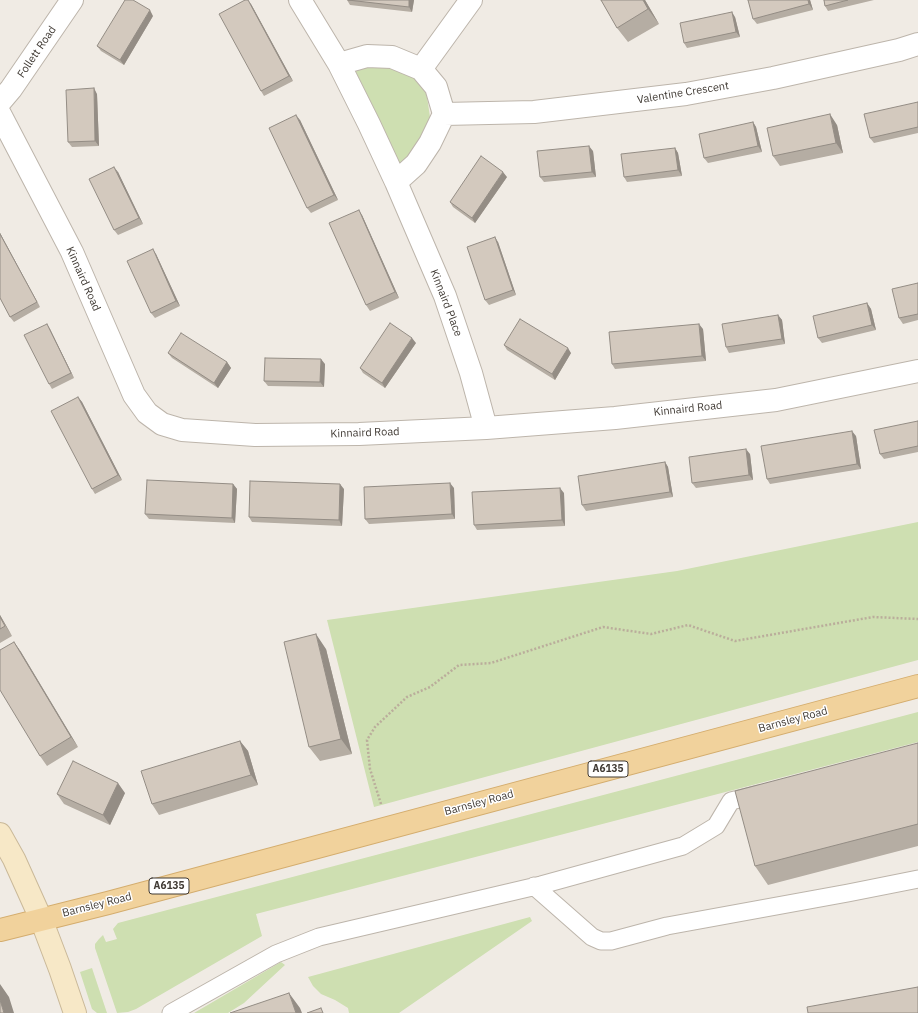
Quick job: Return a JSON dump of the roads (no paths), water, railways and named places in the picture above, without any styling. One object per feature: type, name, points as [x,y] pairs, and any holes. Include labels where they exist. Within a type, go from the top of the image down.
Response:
[{"type":"main road","name":"Barnsley Road","points":[[41,919],[108,903],[918,686]]},
{"type":"main road","name":"A6135","points":[[0,930],[41,919]]},
{"type":"street","name":"Follett Road","points":[[0,102],[11,89],[72,0]]},
{"type":"street","name":"Kinnaird Place","points":[[300,0],[339,64],[396,182],[445,296],[471,373],[486,428]]},
{"type":"street","points":[[421,69],[471,0]]},
{"type":"street","name":"Valentine Crescent","points":[[444,114],[534,112],[686,94],[773,78],[899,50],[918,44]]},
{"type":"street","points":[[339,64],[367,56],[392,57],[421,69],[436,88],[444,114],[430,143],[416,164],[396,182]]},
{"type":"street","name":"Kinnaird Road","points":[[0,114],[72,252],[134,395],[147,413],[162,424],[182,430],[255,435],[358,434],[486,428],[615,418],[776,400],[918,371]]},
{"type":"street","points":[[0,834],[14,859],[41,919],[75,1013]]},
{"type":"lane","points":[[171,1013],[276,954],[319,937],[534,886],[683,846],[716,826],[731,801],[776,789]]},
{"type":"lane","points":[[534,886],[592,937],[611,941],[667,926],[848,893],[918,878]]}]
